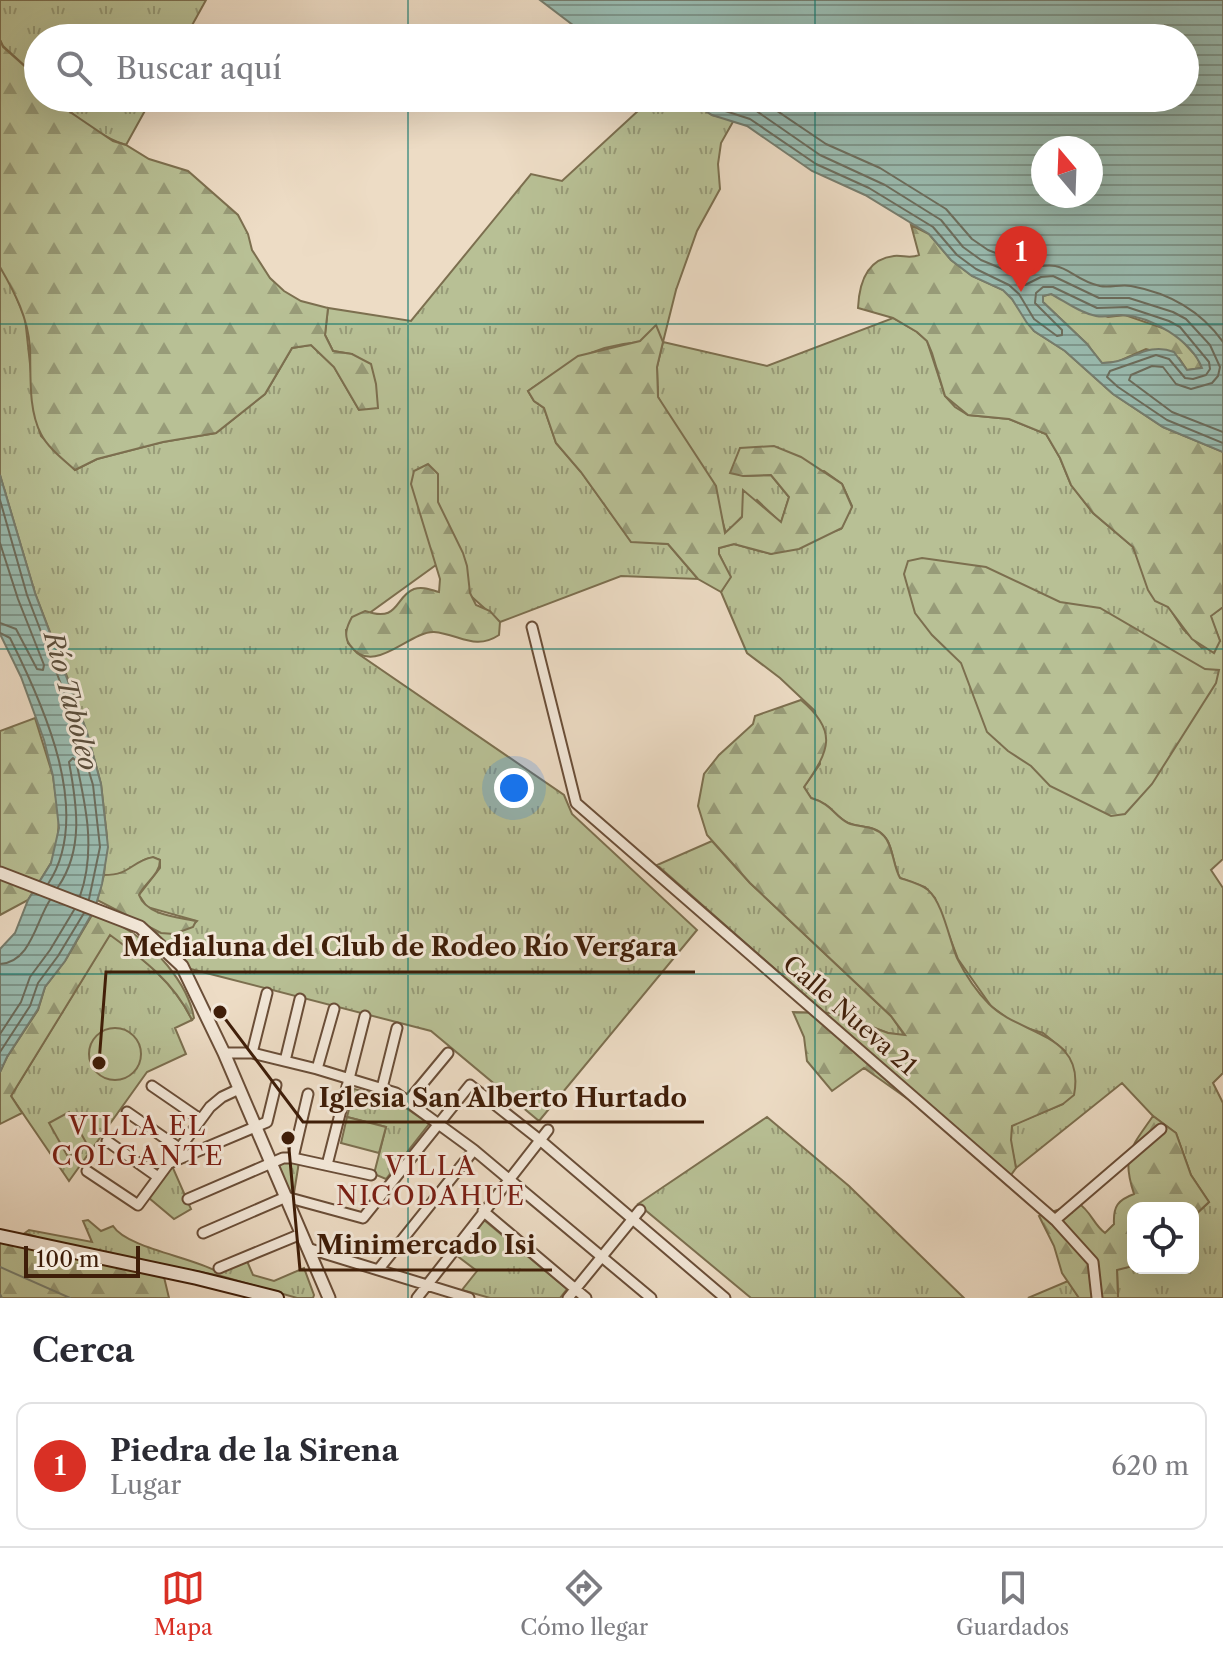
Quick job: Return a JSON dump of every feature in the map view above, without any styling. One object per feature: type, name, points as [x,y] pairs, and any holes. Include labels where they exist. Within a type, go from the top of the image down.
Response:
[{"type":"main road","points":[[0,1236],[277,1298]]},
{"type":"street","name":"Calle Nueva 21","points":[[532,627],[576,803],[1055,1220],[1093,1262],[1097,1298]]},
{"type":"street","points":[[0,873],[140,927],[182,966],[224,1053],[329,1298]]},
{"type":"street","points":[[252,1053],[267,993]]},
{"type":"street","points":[[285,1061],[300,999]]},
{"type":"street","points":[[317,1069],[334,1009]]},
{"type":"street","points":[[327,1165],[365,1016]]},
{"type":"street","points":[[382,1088],[397,1028]]},
{"type":"street","points":[[224,1053],[252,1053],[317,1069],[382,1088],[409,1100],[510,1179],[651,1298]]},
{"type":"street","points":[[409,1100],[448,1053]]},
{"type":"street","points":[[167,1164],[267,1122],[276,1085]]},
{"type":"street","points":[[203,1233],[286,1197],[363,1218],[470,1085],[540,1140],[722,1297]]},
{"type":"street","points":[[152,1086],[200,1119]]},
{"type":"street","points":[[87,1171],[138,1205],[200,1119],[215,1102],[239,1089]]},
{"type":"street","points":[[293,1158],[308,1094]]},
{"type":"street","points":[[127,1112],[179,1148]]},
{"type":"street","points":[[1055,1220],[1161,1129]]},
{"type":"street","points":[[417,1298],[548,1130]]},
{"type":"street","points":[[107,1141],[158,1177]]},
{"type":"street","points":[[378,1270],[474,1150]]},
{"type":"street","points":[[188,1199],[271,1163],[293,1158],[371,1175]]},
{"type":"street","points":[[571,1294],[640,1210]]},
{"type":"street","points":[[483,1211],[571,1294],[586,1298]]},
{"type":"street","points":[[219,1268],[301,1234]]},
{"type":"street","points":[[307,1248],[469,1298]]},
{"type":"green space","points":[[0,0],[206,0],[193,24],[24,24],[24,65],[0,40]]},
{"type":"green space","points":[[0,40],[3,47],[24,66],[24,112],[70,112],[113,141],[149,159],[188,171],[238,215],[252,250],[270,278],[301,301],[328,308],[325,335],[333,351],[352,354],[371,364],[378,408],[359,410],[334,367],[311,345],[292,348],[265,394],[216,433],[163,442],[97,459],[75,470],[56,454],[37,424],[32,403],[27,326],[16,296],[0,267]]},
{"type":"green space","points":[[70,112],[144,112],[126,145],[88,126]]},
{"type":"green space","points":[[637,112],[707,112],[734,120],[721,143],[718,164],[720,189],[697,231],[676,290],[663,342],[606,347],[576,360],[528,391],[534,401],[544,408],[556,443],[631,541],[668,544],[698,579],[621,576],[500,622],[436,565],[346,630],[348,643],[357,653],[564,795],[572,814],[697,930],[539,1121],[431,1031],[183,967],[154,931],[177,930],[197,921],[147,907],[139,895],[160,868],[160,860],[149,858],[122,874],[104,875],[107,837],[101,784],[78,705],[35,593],[0,475],[0,267],[25,318],[36,419],[41,436],[75,470],[97,459],[163,442],[216,433],[265,394],[292,348],[311,345],[334,367],[359,410],[352,354],[333,351],[325,335],[328,308],[411,321],[531,174],[562,181]]},
{"type":"green space","points":[[911,225],[929,234],[951,260],[972,276],[1003,290],[1034,331],[1065,351],[1113,394],[1163,427],[1223,452],[1223,607],[1211,616],[1220,641],[1214,653],[1192,639],[1168,607],[1155,601],[1133,547],[1093,513],[1071,485],[1046,434],[1009,419],[968,415],[945,396],[927,341],[893,318],[858,308],[862,282],[877,262],[894,256],[919,255]]},
{"type":"green space","points":[[1051,294],[1108,317],[1125,315],[1174,332],[1197,357],[1202,368],[1187,370],[1179,358],[1146,349],[1117,362],[1102,363],[1086,343],[1043,302],[1043,296]]},
{"type":"green space","points":[[893,318],[927,341],[945,396],[955,407],[968,415],[1009,419],[1046,434],[1071,485],[1093,513],[1133,547],[1155,600],[1168,606],[1183,629],[1202,648],[1220,641],[1210,616],[1223,607],[1223,859],[1211,870],[1223,888],[1223,1073],[1213,1083],[1223,1103],[1223,1298],[1118,1298],[1117,1269],[1127,1267],[1127,1274],[1199,1274],[1199,1211],[1209,1202],[1191,1175],[1176,1133],[1153,1116],[1122,1083],[1016,1168],[1010,1140],[1012,1125],[1063,1104],[1065,1051],[1043,1033],[1016,1025],[991,1006],[958,959],[935,898],[925,887],[900,878],[889,845],[880,832],[848,823],[824,803],[811,798],[804,787],[820,764],[815,711],[747,653],[721,592],[730,577],[719,548],[734,544],[771,554],[841,529],[852,506],[842,484],[824,471],[743,476],[771,475],[789,497],[781,523],[757,500],[726,534],[720,512],[658,397],[657,367],[663,342],[767,366]]},
{"type":"green space","points":[[656,325],[663,342],[657,367],[658,397],[716,486],[725,533],[742,517],[743,490],[781,522],[789,497],[771,475],[730,473],[740,448],[774,446],[801,457],[842,484],[852,507],[842,528],[799,549],[771,554],[734,544],[719,548],[731,577],[721,592],[698,579],[668,544],[631,542],[581,472],[556,443],[544,408],[534,401],[528,391],[578,356],[640,341]]},
{"type":"green space","points":[[428,464],[438,474],[438,502],[463,553],[470,593],[476,605],[490,611],[500,622],[499,635],[474,642],[434,632],[380,655],[369,657],[359,654],[346,635],[352,617],[365,611],[385,614],[414,589],[439,592],[440,579],[411,484],[414,471]]},
{"type":"green space","points":[[922,558],[986,567],[1060,602],[1100,608],[1205,669],[1219,670],[1216,683],[1152,784],[1125,814],[1111,816],[1050,786],[1031,766],[987,732],[961,663],[915,613],[904,574],[908,561]]},
{"type":"green space","points":[[801,700],[821,721],[825,731],[826,741],[820,762],[804,787],[811,798],[824,803],[848,823],[871,828],[884,836],[900,878],[922,886],[933,896],[942,912],[957,958],[980,994],[1002,1015],[1061,1047],[1070,1059],[1075,1075],[1074,1095],[1063,1104],[1012,1126],[1016,1168],[1006,1182],[912,1102],[864,1068],[832,1091],[807,1061],[804,1037],[793,1012],[834,1013],[888,1033],[905,1035],[891,1016],[750,883],[707,835],[698,806],[704,774],[719,755],[753,724],[755,716]]},
{"type":"green space","points":[[35,718],[53,776],[59,819],[57,847],[51,863],[28,900],[0,915],[0,731]]},
{"type":"green space","points":[[712,841],[750,883],[891,1016],[905,1036],[888,1033],[835,1013],[825,1013],[657,865]]},
{"type":"green space","points":[[153,857],[160,860],[159,865],[139,895],[143,902],[163,914],[196,921],[193,927],[174,934],[161,933],[97,900],[104,875],[120,873]]},
{"type":"green space","points":[[92,915],[133,933],[157,953],[185,991],[194,1018],[192,1020],[185,1006],[157,972],[110,935],[11,1096],[22,1113],[0,1124],[0,1072],[38,1010],[45,987],[65,961]]},
{"type":"green space","points":[[110,934],[167,983],[192,1020],[175,1028],[186,1054],[147,1072],[69,1181],[11,1096]]},
{"type":"green space","points":[[115,1028],[134,1035],[141,1054],[134,1073],[115,1080],[96,1073],[89,1054],[96,1035]]},
{"type":"green space","points":[[354,1089],[393,1099],[429,1124],[386,1179],[374,1174],[386,1127],[347,1117]]},
{"type":"green space","points":[[69,1112],[88,1146],[68,1157],[49,1123]]},
{"type":"green space","points":[[1153,1116],[1176,1133],[1191,1175],[1209,1202],[1199,1211],[1199,1202],[1127,1202],[1127,1268],[1117,1270],[1118,1298],[1079,1298],[1062,1273],[1054,1246],[1039,1216],[1078,1203],[1105,1233],[1114,1224],[1118,1204],[1134,1194],[1128,1161],[1139,1136]]},
{"type":"green space","points":[[347,1117],[386,1127],[379,1153],[341,1143]]},
{"type":"green space","points":[[767,1117],[849,1186],[964,1298],[751,1298],[638,1204]]},
{"type":"green space","points":[[284,1162],[299,1162],[294,1193],[289,1192],[278,1167]]},
{"type":"green space","points":[[170,1167],[191,1209],[174,1219],[149,1198]]},
{"type":"green space","points":[[88,1220],[101,1231],[113,1226],[132,1240],[218,1272],[247,1261],[253,1275],[274,1281],[304,1268],[313,1298],[297,1298],[221,1276],[60,1245],[25,1233],[29,1230],[92,1242],[83,1221]]},
{"type":"green space","points":[[484,1220],[567,1289],[560,1298],[490,1298],[462,1290],[477,1271],[456,1255]]},
{"type":"green space","points":[[0,1241],[164,1277],[169,1298],[0,1298]]},
{"type":"green space","points":[[1068,1281],[1079,1298],[1028,1298]]},
{"type":"water","points":[[540,0],[1223,0],[1223,452],[1163,427],[1113,394],[1065,351],[1034,331],[1003,290],[972,276],[951,260],[929,234],[865,195],[812,171],[747,126],[707,112],[1199,112],[1199,24],[572,24]],"holes":[[[1051,294],[1090,315],[1133,316],[1157,325],[1189,348],[1202,368],[1187,370],[1174,352],[1164,349],[1102,363],[1086,343],[1043,302],[1043,296]]]},
{"type":"water","name":"Río Taboleo","points":[[0,475],[35,593],[87,732],[101,784],[108,847],[95,908],[65,961],[45,987],[38,1009],[0,1072],[0,949],[15,933],[28,900],[51,863],[59,828],[53,776],[44,740],[21,677],[0,634]]},
{"type":"waterway","points":[[0,1267],[70,1298]]},
{"type":"waterway","points":[[0,1294],[2,1298]]},
{"type":"place","name":"Piedra de la Sirena","points":[[1021,292]]},
{"type":"place","name":"Iglesia San Alberto Hurtado","points":[[220,1012]]},
{"type":"place","name":"Medialuna del Club de Rodeo Río Vergara","points":[[99,1063]]},
{"type":"place","name":"Minimercado Isi","points":[[288,1138]]},
{"type":"district","name":"VILLA EL COLGANTE","points":[[138,1141]]},
{"type":"district","name":"VILLA NICODAHUE","points":[[431,1181]]}]
